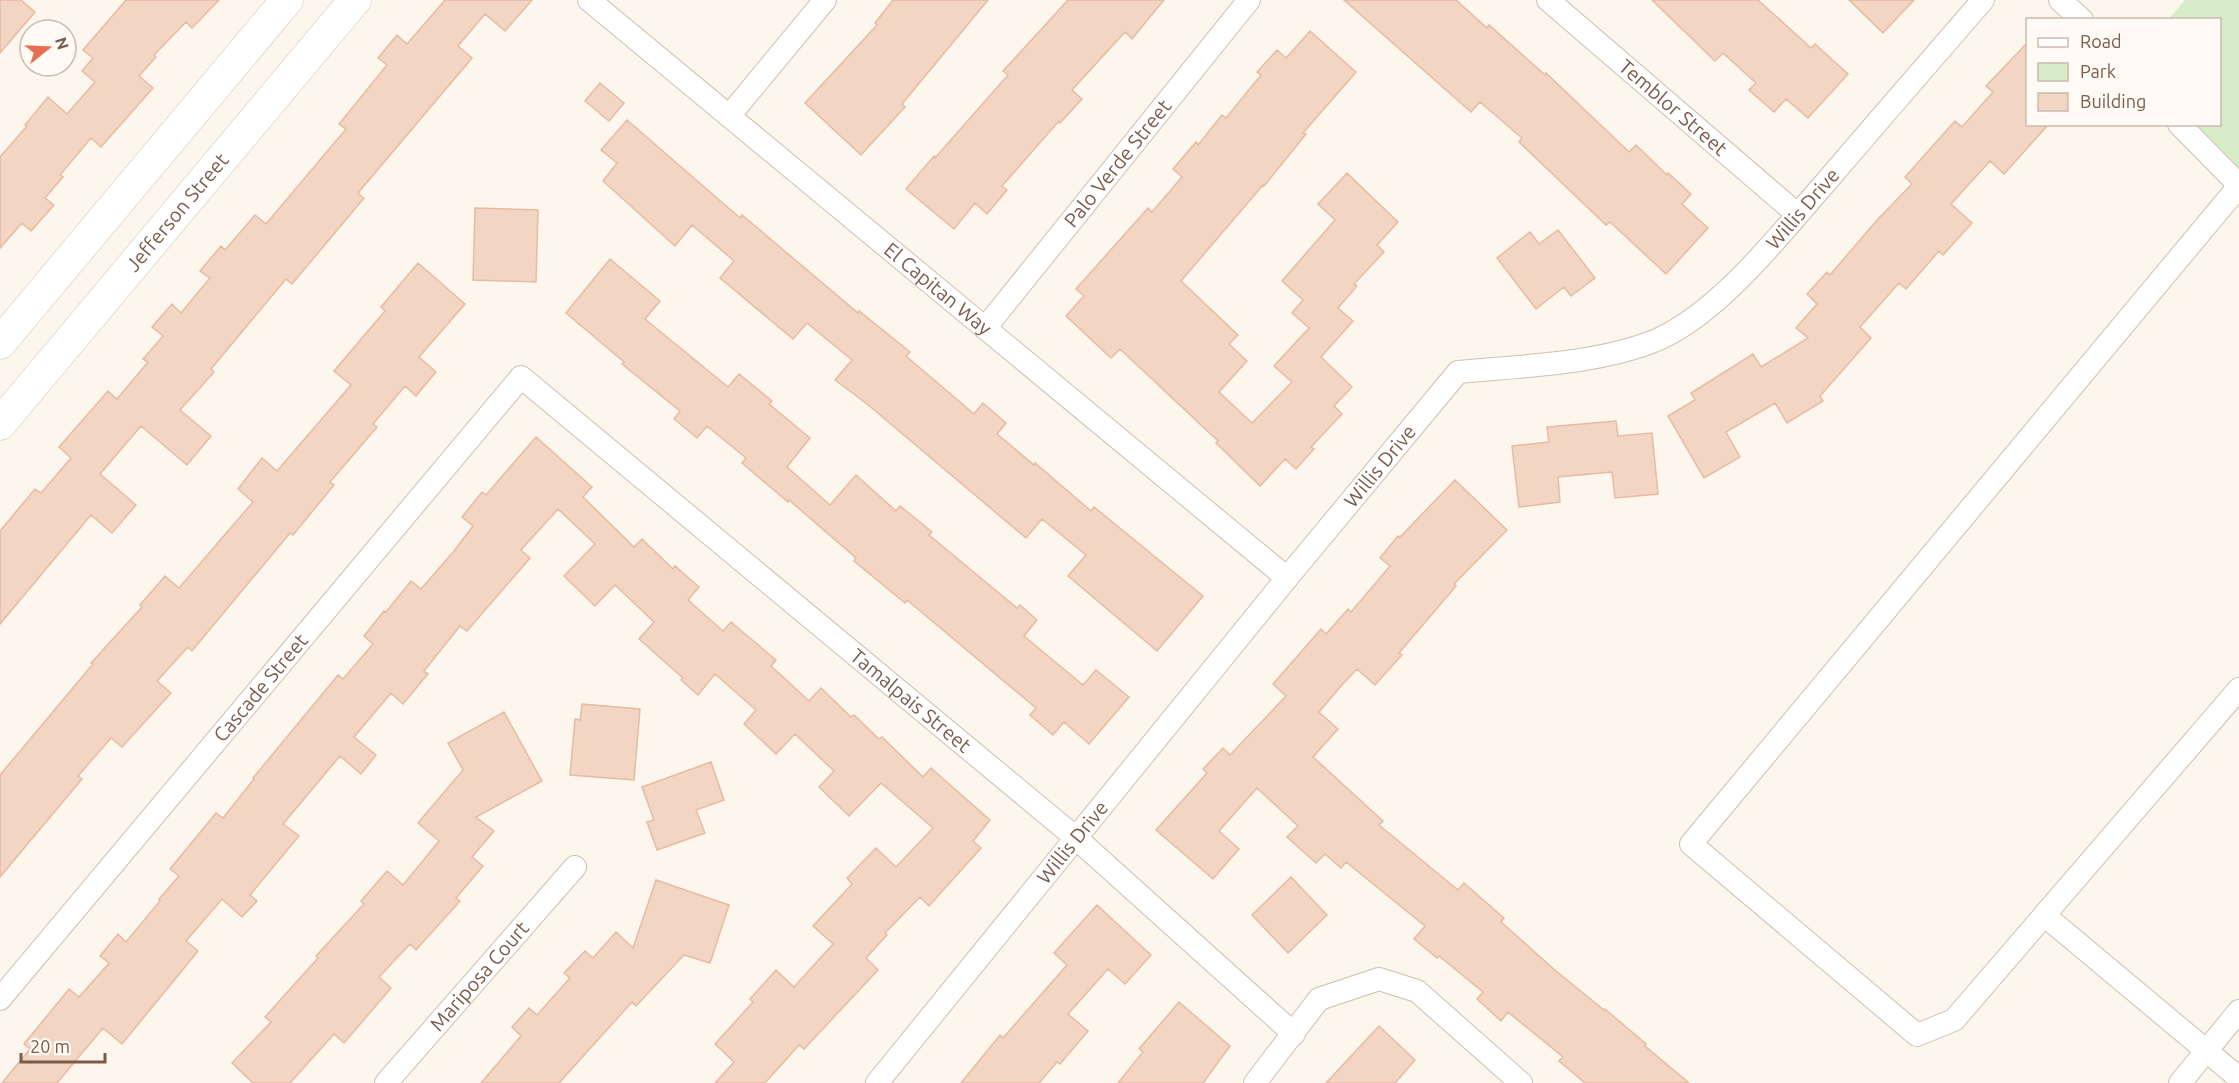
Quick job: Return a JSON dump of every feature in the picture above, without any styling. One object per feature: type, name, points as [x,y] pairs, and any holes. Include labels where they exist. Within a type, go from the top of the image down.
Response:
[{"type":"main road","points":[[0,343],[286,0]]},
{"type":"main road","name":"Jefferson Street","points":[[0,424],[355,0]]},
{"type":"street","name":"El Capitan Way","points":[[589,0],[1287,579]]},
{"type":"street","points":[[729,116],[825,0]]},
{"type":"street","name":"Palo Verde Street","points":[[986,327],[1249,0]]},
{"type":"street","name":"Temblor Street","points":[[1548,0],[1797,214]]},
{"type":"street","name":"Willis Drive","points":[[877,1083],[1458,372],[1561,362],[1621,352],[1659,339],[1695,318],[1726,292],[1797,214],[1983,0]]},
{"type":"street","points":[[2060,0],[2080,18]]},
{"type":"street","points":[[2181,126],[2239,186],[1691,844],[1917,1035],[1954,1020],[2239,689]]},
{"type":"street","name":"Tamalpais Street","points":[[521,377],[1076,838],[1294,1034]]},
{"type":"street","name":"Cascade Street","points":[[0,999],[521,377]]},
{"type":"street","name":"Mariposa Court","points":[[386,1083],[575,867]]},
{"type":"street","points":[[2044,915],[2239,1078]]},
{"type":"street","points":[[1255,1083],[1319,999],[1379,979],[1417,991],[1521,1083]]},
{"type":"street","points":[[2180,1083],[2239,1011]]},
{"type":"green space","points":[[2185,0],[2239,0],[2239,174],[2189,126],[2221,126],[2221,18],[2170,18]]},
{"type":"building","points":[[0,0],[21,0],[35,12],[30,18],[18,18],[18,32],[0,53]]},
{"type":"building","points":[[126,0],[219,0],[192,28],[186,22],[154,55],[156,57],[139,76],[153,88],[101,147],[91,138],[60,175],[63,177],[45,198],[54,205],[31,231],[22,223],[0,248],[0,157],[48,97],[67,114],[95,82],[82,71],[93,58],[83,50]]},
{"type":"building","points":[[445,0],[532,0],[505,31],[485,14],[458,46],[472,58],[358,193],[364,198],[292,284],[286,279],[211,369],[214,372],[180,410],[211,436],[187,465],[141,426],[100,474],[136,505],[112,533],[91,515],[0,624],[0,531],[35,489],[41,493],[71,458],[59,447],[108,391],[117,399],[148,362],[143,359],[163,336],[152,327],[172,304],[181,313],[210,278],[200,271],[221,246],[225,250],[255,215],[266,224],[346,129],[339,124],[387,65],[378,58],[397,35],[407,44]]},
{"type":"building","points":[[893,0],[988,0],[902,104],[905,107],[861,155],[805,103],[877,25],[875,23]]},
{"type":"building","points":[[1068,0],[1164,0],[1132,39],[1125,32],[1072,90],[1082,99],[1060,123],[1059,121],[1002,186],[1007,190],[987,214],[975,203],[954,229],[906,189],[1008,75],[1003,71]]},
{"type":"building","points":[[1344,0],[1456,0],[1487,28],[1489,25],[1545,75],[1546,73],[1629,152],[1636,145],[1667,175],[1668,173],[1691,194],[1682,204],[1708,228],[1666,274],[1610,222],[1606,225],[1519,142],[1522,138],[1480,102],[1471,112]]},
{"type":"building","points":[[1652,0],[1758,0],[1811,48],[1815,44],[1848,74],[1808,118],[1786,99],[1774,112],[1749,90],[1756,83],[1723,53],[1715,61]]},
{"type":"building","points":[[1849,0],[1914,0],[1883,33]]},
{"type":"building","points":[[1310,31],[1356,72],[1303,133],[1306,134],[1264,186],[1181,281],[1238,335],[1229,344],[1247,361],[1219,392],[1252,423],[1292,382],[1274,366],[1309,328],[1292,313],[1303,300],[1282,281],[1335,220],[1318,204],[1347,173],[1398,222],[1377,245],[1384,252],[1354,284],[1357,286],[1338,308],[1353,321],[1321,357],[1352,387],[1334,406],[1342,414],[1311,447],[1314,449],[1296,469],[1285,459],[1260,486],[1216,443],[1218,441],[1120,349],[1111,358],[1066,316],[1084,296],[1076,289],[1148,208],[1152,212],[1182,177],[1173,169],[1196,142],[1198,145],[1222,115],[1226,118],[1261,75],[1257,72],[1277,50],[1286,58]]},
{"type":"building","points":[[2026,44],[2026,126],[2047,126],[2004,174],[1990,161],[1951,204],[1972,223],[1943,255],[1939,251],[1906,289],[1899,283],[1860,327],[1871,338],[1820,396],[1823,401],[1787,423],[1775,403],[1726,432],[1740,457],[1704,478],[1668,416],[1695,400],[1691,393],[1753,354],[1761,367],[1808,338],[1796,328],[1817,304],[1807,294],[1827,272],[1830,275],[1878,219],[1912,184],[1905,177],[1955,121],[1962,127],[1993,92],[1986,86]]},
{"type":"building","points":[[600,83],[624,103],[609,121],[585,101]]},
{"type":"building","points":[[627,120],[740,218],[742,215],[858,313],[859,311],[910,352],[906,356],[974,414],[983,403],[1006,423],[997,434],[1091,511],[1094,507],[1203,596],[1157,651],[1068,576],[1086,555],[1042,519],[1026,538],[867,404],[835,380],[852,360],[807,323],[793,339],[720,278],[734,261],[692,225],[675,246],[603,181],[617,163],[601,150]]},
{"type":"building","points":[[475,208],[538,210],[536,282],[473,280]]},
{"type":"building","points":[[1558,230],[1595,278],[1571,296],[1564,287],[1536,309],[1497,258],[1530,232],[1539,244]]},
{"type":"building","points":[[610,259],[660,301],[645,319],[728,387],[739,374],[772,401],[769,404],[810,438],[787,467],[830,505],[856,475],[896,511],[900,506],[932,532],[929,535],[1017,608],[1020,605],[1037,620],[1024,636],[1083,685],[1096,670],[1129,697],[1089,744],[1064,722],[1053,735],[1030,715],[1036,708],[907,600],[905,603],[854,561],[856,558],[742,463],[746,458],[707,426],[697,438],[674,419],[680,411],[622,364],[624,362],[566,313]]},
{"type":"building","points":[[418,263],[465,304],[419,357],[436,372],[416,396],[405,386],[373,424],[377,427],[330,482],[334,485],[293,535],[290,533],[192,651],[188,647],[157,681],[171,693],[122,747],[111,738],[78,776],[82,779],[0,877],[0,775],[93,664],[91,663],[142,607],[140,605],[165,576],[179,588],[253,502],[238,489],[262,458],[277,471],[351,385],[334,371],[385,311],[381,307]]},
{"type":"building","points":[[1616,421],[1618,436],[1652,433],[1658,494],[1615,498],[1612,472],[1558,477],[1560,502],[1519,507],[1512,446],[1549,442],[1547,427]]},
{"type":"building","points":[[536,437],[592,487],[583,497],[634,547],[642,539],[673,569],[675,566],[699,587],[688,600],[723,631],[731,622],[776,660],[771,666],[809,701],[821,688],[851,717],[854,715],[879,739],[882,737],[923,777],[931,768],[990,820],[973,841],[981,848],[929,906],[920,897],[885,933],[887,935],[866,958],[878,970],[804,1049],[799,1045],[765,1083],[715,1083],[734,1062],[715,1044],[753,1002],[750,999],[776,970],[794,987],[833,944],[813,926],[852,884],[847,878],[876,848],[896,867],[933,828],[881,783],[849,816],[819,787],[834,771],[795,734],[776,754],[744,724],[756,710],[715,674],[698,695],[681,680],[683,678],[639,639],[654,622],[615,585],[595,606],[564,576],[595,544],[558,509],[521,550],[530,558],[467,631],[460,626],[424,671],[428,674],[403,704],[391,693],[354,737],[376,755],[361,774],[340,756],[283,824],[299,836],[250,895],[257,901],[242,917],[222,899],[186,941],[198,951],[122,1044],[103,1028],[57,1083],[2,1083],[30,1049],[24,1044],[69,989],[79,997],[109,963],[100,956],[118,934],[126,942],[160,901],[159,899],[179,876],[170,869],[216,813],[223,818],[338,675],[343,679],[373,644],[364,636],[384,611],[386,612],[411,581],[421,589],[454,551],[473,526],[462,517],[482,492],[486,495]]},
{"type":"building","points":[[1455,480],[1507,530],[1454,584],[1456,586],[1399,653],[1402,655],[1375,685],[1357,669],[1341,686],[1319,712],[1338,729],[1313,757],[1383,821],[1379,825],[1458,890],[1464,883],[1504,918],[1501,922],[1556,971],[1605,1009],[1689,1083],[1585,1083],[1559,1061],[1563,1057],[1508,1012],[1501,1021],[1477,999],[1483,992],[1414,939],[1425,926],[1346,862],[1341,868],[1325,854],[1316,863],[1287,837],[1298,826],[1257,788],[1219,831],[1239,849],[1213,879],[1156,830],[1207,773],[1203,769],[1223,748],[1230,755],[1286,696],[1273,684],[1321,629],[1326,634],[1348,609],[1351,612],[1390,566],[1380,558],[1398,536],[1400,537]]},
{"type":"building","points":[[582,704],[640,709],[634,780],[570,775],[575,719],[580,720]]},
{"type":"building","points":[[504,712],[542,781],[476,817],[494,831],[472,857],[483,866],[456,898],[460,901],[416,950],[410,944],[379,977],[391,988],[344,1043],[334,1034],[290,1083],[253,1083],[232,1063],[271,1022],[265,1017],[318,958],[316,956],[364,904],[361,901],[387,871],[403,885],[439,841],[418,823],[463,770],[448,743]]},
{"type":"building","points":[[711,762],[724,800],[696,810],[705,833],[657,850],[647,822],[654,820],[642,787]]},
{"type":"building","points":[[1291,877],[1327,915],[1288,953],[1252,915]]},
{"type":"building","points":[[656,880],[729,905],[710,963],[684,955],[636,1006],[632,1002],[559,1083],[481,1083],[521,1036],[512,1027],[529,1008],[537,1015],[570,978],[564,973],[585,951],[593,958],[616,932],[633,948]]},
{"type":"building","points":[[1097,905],[1151,955],[1125,984],[1108,969],[1068,1014],[1088,1031],[1060,1064],[1057,1062],[1039,1083],[961,1083],[1000,1035],[1003,1038],[1067,965],[1054,953]]},
{"type":"building","points":[[1179,1002],[1230,1046],[1203,1083],[1118,1083],[1143,1052],[1139,1049]]},
{"type":"building","points":[[1379,1026],[1415,1060],[1395,1083],[1326,1083]]}]
